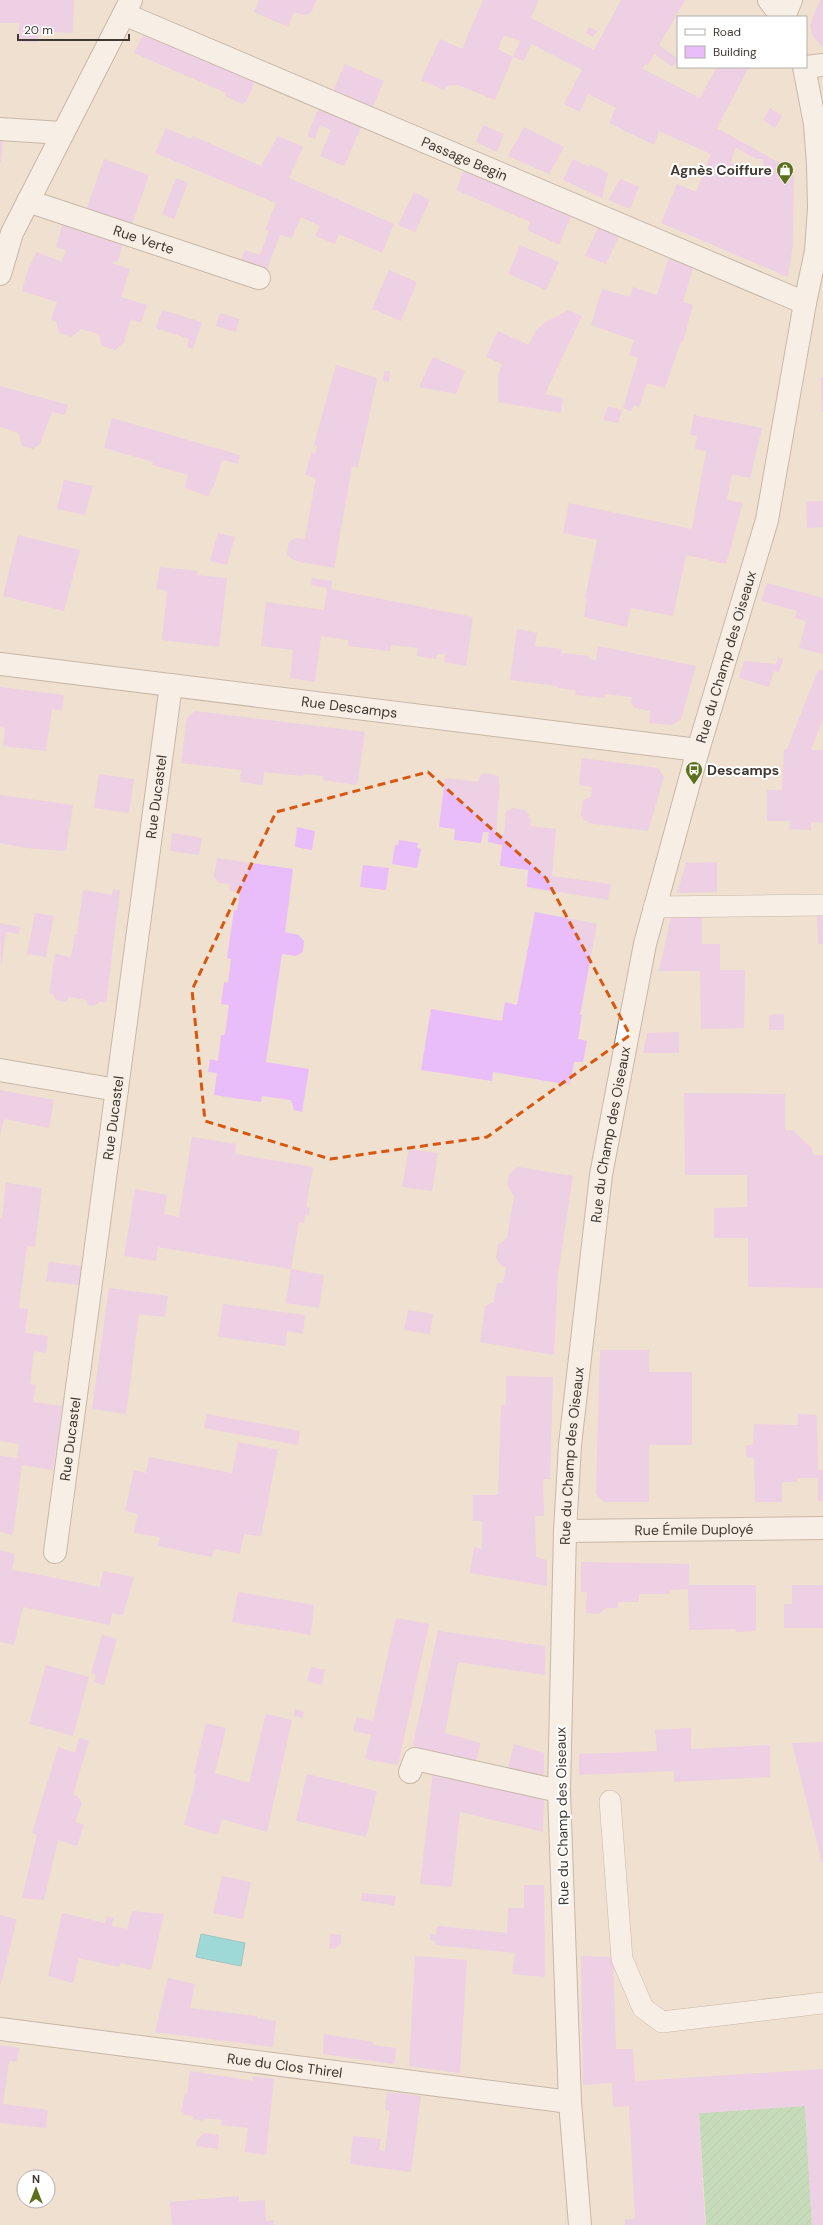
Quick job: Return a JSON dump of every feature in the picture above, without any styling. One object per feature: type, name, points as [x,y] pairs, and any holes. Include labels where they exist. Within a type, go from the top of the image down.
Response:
[{"type":"street","points":[[769,0],[782,16]]},
{"type":"street","points":[[783,16],[791,0]]},
{"type":"street","points":[[0,274],[12,233],[128,7]]},
{"type":"street","name":"Passage Begin","points":[[128,7],[804,303]]},
{"type":"street","points":[[807,67],[823,65]]},
{"type":"street","name":"Rue du Champ des Oiseaux","points":[[580,2225],[570,2102],[559,1792],[565,1531],[570,1445],[601,1175],[645,944],[698,750],[768,520],[804,303],[816,251],[819,208],[815,124],[805,68]]},
{"type":"street","points":[[0,129],[62,133]]},
{"type":"street","name":"Rue Verte","points":[[28,201],[259,278]]},
{"type":"street","name":"Rue Descamps","points":[[0,664],[698,750]]},
{"type":"street","name":"Rue Ducastel","points":[[55,1552],[171,685]]},
{"type":"street","points":[[0,1070],[117,1090]]},
{"type":"street","name":"Rue Émile Duployé","points":[[565,1531],[823,1528]]},
{"type":"street","points":[[410,1772],[415,1759],[559,1792]]},
{"type":"street","name":"Rue du Clos Thirel","points":[[0,2029],[570,2102]]},
{"type":"lane","points":[[654,907],[823,904]]},
{"type":"lane","points":[[610,1801],[622,1959],[643,2008],[662,2022],[823,2003]]},
{"type":"highlighted area","points":[[428,772],[546,878],[630,1035],[487,1137],[330,1159],[205,1121],[192,990],[276,812]]},
{"type":"green space","points":[[805,2106],[812,2225],[706,2225],[699,2113]]},
{"type":"water","points":[[201,1934],[245,1943],[241,1966],[196,1957]]},
{"type":"building","points":[[0,0],[74,0],[73,33],[38,31],[38,42],[19,42],[19,23],[0,23]]},
{"type":"building","points":[[259,0],[316,0],[311,13],[304,15],[294,12],[288,27],[254,12]]},
{"type":"building","points":[[483,0],[539,0],[531,18],[594,50],[621,0],[685,0],[659,45],[677,58],[677,61],[673,67],[654,54],[648,65],[645,64],[643,69],[700,98],[716,68],[748,68],[717,128],[794,171],[793,245],[788,277],[661,223],[677,184],[696,192],[711,154],[659,131],[654,145],[609,123],[616,108],[588,94],[580,112],[564,104],[582,70],[531,44],[524,61],[513,57],[495,100],[458,85],[446,86],[444,90],[421,80],[440,39],[462,49]],"holes":[[[504,35],[520,41],[513,57],[498,49]],[[736,148],[756,159],[763,159],[763,171],[730,163]]]},
{"type":"building","points":[[820,0],[823,0],[823,48],[812,35],[810,25]]},
{"type":"building","points":[[147,27],[258,75],[246,102],[242,104],[225,96],[226,93],[134,53]]},
{"type":"building","points":[[589,27],[597,31],[593,37],[586,33]]},
{"type":"building","points":[[345,64],[384,81],[372,109],[333,91]]},
{"type":"building","points":[[321,103],[364,121],[344,166],[320,156],[331,130],[320,125],[315,139],[307,136]]},
{"type":"building","points":[[770,108],[782,116],[775,128],[763,120]]},
{"type":"building","points":[[483,125],[504,134],[497,152],[476,142]]},
{"type":"building","points":[[524,127],[564,147],[549,174],[508,156]]},
{"type":"building","points":[[166,128],[191,139],[193,136],[261,166],[278,136],[303,147],[289,178],[394,224],[382,253],[339,234],[335,244],[315,236],[320,226],[301,217],[292,238],[280,235],[265,274],[239,266],[245,250],[260,255],[269,231],[265,230],[276,203],[155,153]]},
{"type":"building","points":[[0,140],[3,140],[1,162],[0,162]]},
{"type":"building","points":[[104,159],[149,175],[130,230],[85,213]]},
{"type":"building","points":[[573,159],[589,167],[590,164],[608,173],[602,198],[563,180]]},
{"type":"building","points":[[466,166],[573,212],[559,245],[527,230],[530,222],[456,190]]},
{"type":"building","points":[[176,178],[188,183],[174,219],[162,214]]},
{"type":"building","points":[[620,179],[639,187],[630,209],[608,200]]},
{"type":"building","points":[[414,192],[430,200],[415,232],[398,225]]},
{"type":"building","points":[[64,220],[124,240],[118,260],[112,263],[130,269],[121,297],[147,305],[141,323],[131,319],[124,342],[115,350],[102,346],[99,334],[81,329],[72,337],[59,333],[56,321],[51,320],[57,302],[22,291],[28,269],[37,252],[62,262],[66,250],[56,247]]},
{"type":"building","points":[[600,223],[621,232],[606,264],[585,256]]},
{"type":"building","points":[[520,245],[559,262],[546,290],[508,274]]},
{"type":"building","points":[[670,254],[694,264],[683,302],[693,305],[683,342],[681,341],[665,388],[647,383],[639,407],[634,405],[631,411],[623,408],[638,358],[629,355],[634,340],[591,325],[602,289],[630,297],[633,287],[657,295]]},
{"type":"building","points":[[389,270],[417,282],[401,321],[372,309]]},
{"type":"building","points":[[162,310],[202,322],[193,349],[187,347],[189,339],[156,328]]},
{"type":"building","points":[[569,310],[582,316],[545,394],[563,398],[561,413],[498,402],[498,376],[502,364],[486,357],[498,331],[529,345],[535,332],[544,323]]},
{"type":"building","points":[[220,313],[239,319],[236,332],[216,326]]},
{"type":"building","points":[[433,357],[465,371],[456,394],[419,387]]},
{"type":"building","points":[[336,365],[377,378],[377,380],[358,467],[352,467],[334,568],[300,562],[291,559],[287,554],[289,542],[295,538],[305,539],[316,478],[305,475],[312,452],[315,454],[317,446],[314,445]]},
{"type":"building","points":[[384,371],[390,371],[389,382],[383,381]]},
{"type":"building","points":[[821,377],[823,377],[823,412],[822,412]]},
{"type":"building","points":[[0,386],[68,405],[65,415],[52,412],[40,444],[33,449],[22,446],[19,433],[0,427]]},
{"type":"building","points":[[608,406],[622,410],[618,423],[603,420]]},
{"type":"building","points":[[694,415],[762,428],[750,478],[732,474],[727,500],[743,503],[726,564],[686,555],[673,616],[631,608],[627,627],[584,617],[587,599],[585,598],[597,540],[563,533],[569,503],[692,529],[706,451],[695,449],[697,436],[690,435]]},
{"type":"building","points":[[112,418],[240,455],[238,464],[222,460],[215,483],[208,496],[187,489],[185,487],[188,475],[152,465],[153,462],[104,448]]},
{"type":"building","points":[[64,480],[93,486],[85,515],[57,509]]},
{"type":"building","points":[[823,501],[823,527],[807,528],[806,502]]},
{"type":"building","points":[[218,533],[235,537],[227,565],[210,561]]},
{"type":"building","points":[[18,535],[80,550],[64,611],[3,596]]},
{"type":"building","points":[[160,567],[198,571],[197,575],[227,578],[219,647],[162,640],[167,591],[156,589]]},
{"type":"building","points":[[312,578],[332,581],[331,589],[473,617],[466,666],[444,662],[445,654],[437,654],[436,659],[417,656],[418,648],[391,645],[390,651],[348,646],[348,640],[321,636],[315,682],[290,678],[293,650],[261,646],[266,602],[324,610],[327,588],[311,585]]},
{"type":"building","points":[[767,583],[823,598],[823,654],[799,648],[806,621],[795,618],[797,611],[761,601]]},
{"type":"building","points":[[517,629],[537,633],[535,646],[562,649],[561,653],[589,656],[589,659],[596,660],[598,646],[696,666],[681,719],[672,725],[649,723],[650,711],[635,708],[631,703],[632,697],[605,694],[605,698],[575,695],[576,690],[510,680]]},
{"type":"building","points":[[778,657],[783,659],[779,672],[774,671],[769,687],[739,678],[744,661],[776,664]]},
{"type":"building","points":[[818,670],[823,670],[823,719],[811,750],[823,750],[823,823],[811,822],[811,830],[789,829],[790,821],[767,821],[767,790],[782,790],[784,749],[787,749]]},
{"type":"building","points":[[0,687],[64,695],[62,711],[52,709],[46,751],[3,746],[5,728],[0,727]]},
{"type":"building","points":[[195,711],[365,732],[357,785],[322,780],[323,776],[303,774],[303,776],[264,772],[263,785],[240,782],[241,770],[181,763],[187,718]]},
{"type":"building","points":[[582,758],[658,768],[664,777],[648,831],[588,823],[588,821],[584,820],[581,816],[583,800],[591,797],[592,787],[579,785]]},
{"type":"building","points":[[483,773],[496,775],[499,777],[498,784],[500,784],[496,833],[504,834],[506,812],[513,808],[525,810],[529,815],[529,818],[531,818],[530,826],[556,829],[552,876],[611,884],[608,900],[527,887],[528,870],[500,866],[502,845],[488,842],[489,832],[483,832],[481,843],[454,840],[455,829],[439,827],[445,778],[479,782],[480,776]]},
{"type":"building","points":[[99,774],[134,779],[129,813],[94,808]]},
{"type":"building","points":[[0,795],[73,805],[66,851],[26,848],[0,843]]},
{"type":"building","points":[[297,827],[315,831],[312,850],[295,847]]},
{"type":"building","points":[[172,833],[202,838],[199,855],[170,851]]},
{"type":"building","points":[[399,840],[418,843],[417,848],[421,849],[417,868],[392,864],[395,845],[398,845]]},
{"type":"building","points":[[217,858],[293,869],[285,932],[299,935],[304,941],[303,952],[296,956],[282,954],[266,1062],[309,1069],[302,1112],[294,1110],[291,1100],[262,1096],[261,1102],[214,1095],[217,1073],[208,1072],[210,1059],[218,1061],[221,1036],[225,1034],[229,1005],[221,1004],[224,982],[228,983],[231,959],[227,958],[234,910],[237,910],[240,892],[229,891],[230,884],[219,883],[214,877]]},
{"type":"building","points":[[717,862],[717,892],[677,893],[686,863]]},
{"type":"building","points":[[363,865],[389,868],[386,890],[360,887]]},
{"type":"building","points":[[113,889],[120,890],[106,1003],[99,1002],[94,1006],[88,1005],[85,1000],[69,997],[65,1002],[56,1000],[52,994],[49,994],[55,954],[71,957],[75,934],[77,934],[83,890],[112,895]]},
{"type":"building","points":[[535,912],[597,924],[580,1015],[582,1015],[578,1039],[587,1041],[583,1062],[574,1062],[570,1085],[493,1072],[492,1081],[421,1070],[431,1009],[502,1021],[505,1002],[517,1005]]},
{"type":"building","points":[[35,913],[54,916],[46,957],[27,954]]},
{"type":"building","points":[[817,914],[823,914],[823,944],[818,944]]},
{"type":"building","points":[[702,915],[702,944],[720,944],[720,970],[745,970],[744,1028],[701,1029],[700,971],[659,971],[671,916]]},
{"type":"building","points":[[0,923],[20,927],[19,934],[6,932],[1,969]]},
{"type":"building","points":[[784,1014],[784,1030],[769,1030],[769,1015]]},
{"type":"building","points":[[679,1032],[679,1053],[643,1053],[647,1033]]},
{"type":"building","points":[[0,1090],[54,1100],[49,1128],[4,1119],[0,1136]]},
{"type":"building","points":[[684,1093],[785,1094],[785,1130],[793,1130],[812,1148],[813,1155],[823,1155],[823,1288],[748,1287],[748,1238],[714,1238],[714,1208],[747,1207],[747,1175],[685,1175]]},
{"type":"building","points":[[192,1137],[236,1144],[235,1154],[313,1167],[306,1207],[310,1208],[309,1216],[305,1215],[304,1223],[299,1222],[291,1269],[158,1247],[156,1261],[124,1256],[135,1189],[167,1195],[164,1214],[179,1217]]},
{"type":"building","points":[[409,1149],[438,1153],[432,1191],[402,1187]]},
{"type":"building","points":[[518,1167],[573,1176],[558,1274],[554,1355],[480,1342],[485,1307],[490,1303],[494,1303],[497,1283],[503,1283],[506,1267],[502,1267],[496,1258],[498,1245],[507,1238],[514,1196],[507,1185],[509,1174]]},
{"type":"building","points":[[6,1183],[42,1188],[35,1247],[27,1246],[19,1308],[28,1309],[25,1333],[48,1336],[46,1353],[34,1351],[30,1384],[36,1385],[33,1402],[62,1406],[53,1470],[22,1465],[13,1535],[0,1532],[0,1456],[17,1458],[19,1444],[0,1441],[0,1218],[2,1218]]},
{"type":"building","points":[[49,1262],[82,1266],[79,1285],[46,1281]]},
{"type":"building","points":[[291,1269],[324,1275],[319,1308],[286,1303]]},
{"type":"building","points":[[109,1288],[168,1296],[165,1317],[139,1314],[126,1414],[92,1409]]},
{"type":"building","points":[[223,1304],[305,1315],[303,1334],[287,1331],[286,1346],[218,1337]]},
{"type":"building","points":[[408,1310],[433,1314],[430,1334],[404,1330]]},
{"type":"building","points":[[600,1350],[649,1350],[649,1372],[692,1372],[692,1445],[649,1445],[649,1502],[604,1502],[596,1494]]},
{"type":"building","points":[[506,1376],[553,1377],[550,1479],[543,1479],[544,1516],[535,1516],[536,1557],[547,1560],[547,1586],[470,1573],[474,1547],[482,1549],[482,1521],[473,1521],[473,1495],[498,1495],[501,1405],[506,1405]]},
{"type":"building","points":[[207,1414],[300,1431],[298,1445],[204,1428]]},
{"type":"building","points":[[798,1414],[817,1415],[818,1470],[823,1470],[823,1501],[818,1501],[818,1478],[798,1478],[797,1482],[782,1482],[782,1502],[755,1502],[754,1462],[753,1457],[748,1458],[746,1455],[746,1446],[753,1444],[754,1424],[798,1425]]},
{"type":"building","points":[[238,1442],[278,1450],[261,1536],[244,1534],[240,1554],[214,1549],[212,1557],[158,1546],[160,1537],[134,1533],[138,1514],[125,1511],[134,1470],[146,1473],[149,1457],[232,1473]]},
{"type":"building","points":[[0,1550],[15,1554],[12,1570],[100,1587],[103,1571],[134,1577],[123,1615],[112,1613],[110,1625],[23,1607],[14,1645],[0,1642]]},
{"type":"building","points":[[581,1562],[689,1564],[689,1585],[756,1585],[756,1631],[736,1632],[735,1629],[689,1630],[688,1589],[670,1590],[670,1594],[639,1594],[639,1602],[618,1602],[618,1608],[606,1608],[599,1614],[586,1613],[587,1592],[581,1592]]},
{"type":"building","points":[[792,1585],[823,1585],[823,1628],[784,1628],[784,1604],[792,1604]]},
{"type":"building","points":[[238,1592],[314,1605],[311,1635],[232,1622]]},
{"type":"building","points":[[396,1618],[429,1624],[398,1765],[365,1759],[371,1735],[353,1731],[357,1717],[373,1721]]},
{"type":"building","points":[[438,1631],[545,1646],[545,1675],[458,1662],[445,1733],[481,1743],[475,1764],[415,1748],[413,1744]]},
{"type":"building","points":[[102,1635],[117,1639],[104,1685],[94,1682],[96,1675],[91,1673]]},
{"type":"building","points":[[46,1665],[89,1677],[73,1736],[29,1724]]},
{"type":"building","points":[[311,1667],[325,1670],[322,1685],[307,1681]]},
{"type":"building","points":[[295,1709],[304,1712],[303,1718],[294,1716]]},
{"type":"building","points":[[266,1714],[292,1720],[267,1832],[222,1819],[218,1835],[184,1825],[194,1788],[196,1774],[194,1773],[206,1723],[226,1728],[215,1773],[249,1783]]},
{"type":"building","points":[[691,1728],[691,1749],[770,1745],[770,1777],[674,1782],[674,1771],[579,1775],[579,1754],[657,1751],[655,1730]]},
{"type":"building","points":[[79,1738],[89,1741],[73,1795],[77,1796],[82,1803],[75,1822],[84,1825],[77,1846],[58,1840],[44,1900],[22,1898],[37,1835],[32,1833],[58,1747],[75,1753]]},
{"type":"building","points":[[823,1742],[823,1863],[822,1863],[792,1743]]},
{"type":"building","points":[[514,1744],[544,1753],[544,1773],[535,1780],[507,1772]]},
{"type":"building","points":[[433,1772],[544,1799],[543,1832],[460,1812],[452,1887],[420,1884]]},
{"type":"building","points":[[307,1774],[377,1791],[366,1837],[296,1821]]},
{"type":"building","points":[[222,1876],[251,1882],[243,1919],[213,1913]]},
{"type":"building","points":[[524,1885],[544,1885],[545,1977],[512,1974],[515,1953],[435,1945],[435,1941],[430,1940],[430,1934],[436,1935],[437,1926],[507,1933],[508,1908],[524,1908]]},
{"type":"building","points":[[362,1893],[396,1896],[394,1905],[361,1901]]},
{"type":"building","points":[[132,1911],[164,1914],[151,1970],[121,1963],[119,1967],[79,1958],[73,1983],[48,1976],[62,1913],[105,1923],[107,1916],[114,1918],[112,1926],[127,1929]]},
{"type":"building","points":[[0,1915],[17,1919],[1,1984],[0,1984]]},
{"type":"building","points":[[330,1934],[342,1935],[341,1944],[334,1949],[329,1948]]},
{"type":"building","points":[[415,1956],[467,1960],[460,2073],[409,2066]]},
{"type":"building","points":[[581,1956],[613,1957],[616,2049],[633,2049],[635,2081],[823,2069],[823,2225],[812,2225],[805,2106],[699,2113],[705,2225],[625,2225],[625,2219],[635,2219],[629,2106],[613,2107],[612,2083],[583,2085]]},
{"type":"building","points":[[168,1978],[195,1984],[190,2008],[257,2016],[257,2018],[276,2021],[273,2047],[155,2032]]},
{"type":"building","points":[[324,2034],[374,2042],[373,2045],[396,2048],[394,2064],[323,2054]]},
{"type":"building","points":[[0,2045],[19,2048],[17,2062],[9,2061],[3,2104],[48,2110],[46,2128],[0,2123]]},
{"type":"building","points":[[190,2071],[253,2081],[253,2076],[274,2079],[266,2155],[245,2152],[248,2128],[221,2125],[222,2120],[205,2118],[204,2121],[193,2119],[194,2116],[183,2115],[184,2112],[181,2112],[185,2093],[187,2094]]},
{"type":"building","points":[[387,2092],[421,2096],[411,2172],[350,2164],[353,2136],[381,2139],[379,2150],[385,2151],[390,2111],[385,2110]]},
{"type":"building","points":[[205,2133],[219,2135],[218,2149],[196,2146],[197,2140]]},
{"type":"building","points":[[239,2196],[239,2202],[265,2200],[266,2221],[274,2220],[274,2225],[172,2225],[170,2202]]},
{"type":"place","name":"Agnès Coiffure","points":[[785,185]]},
{"type":"place","name":"Descamps","points":[[694,785]]}]
